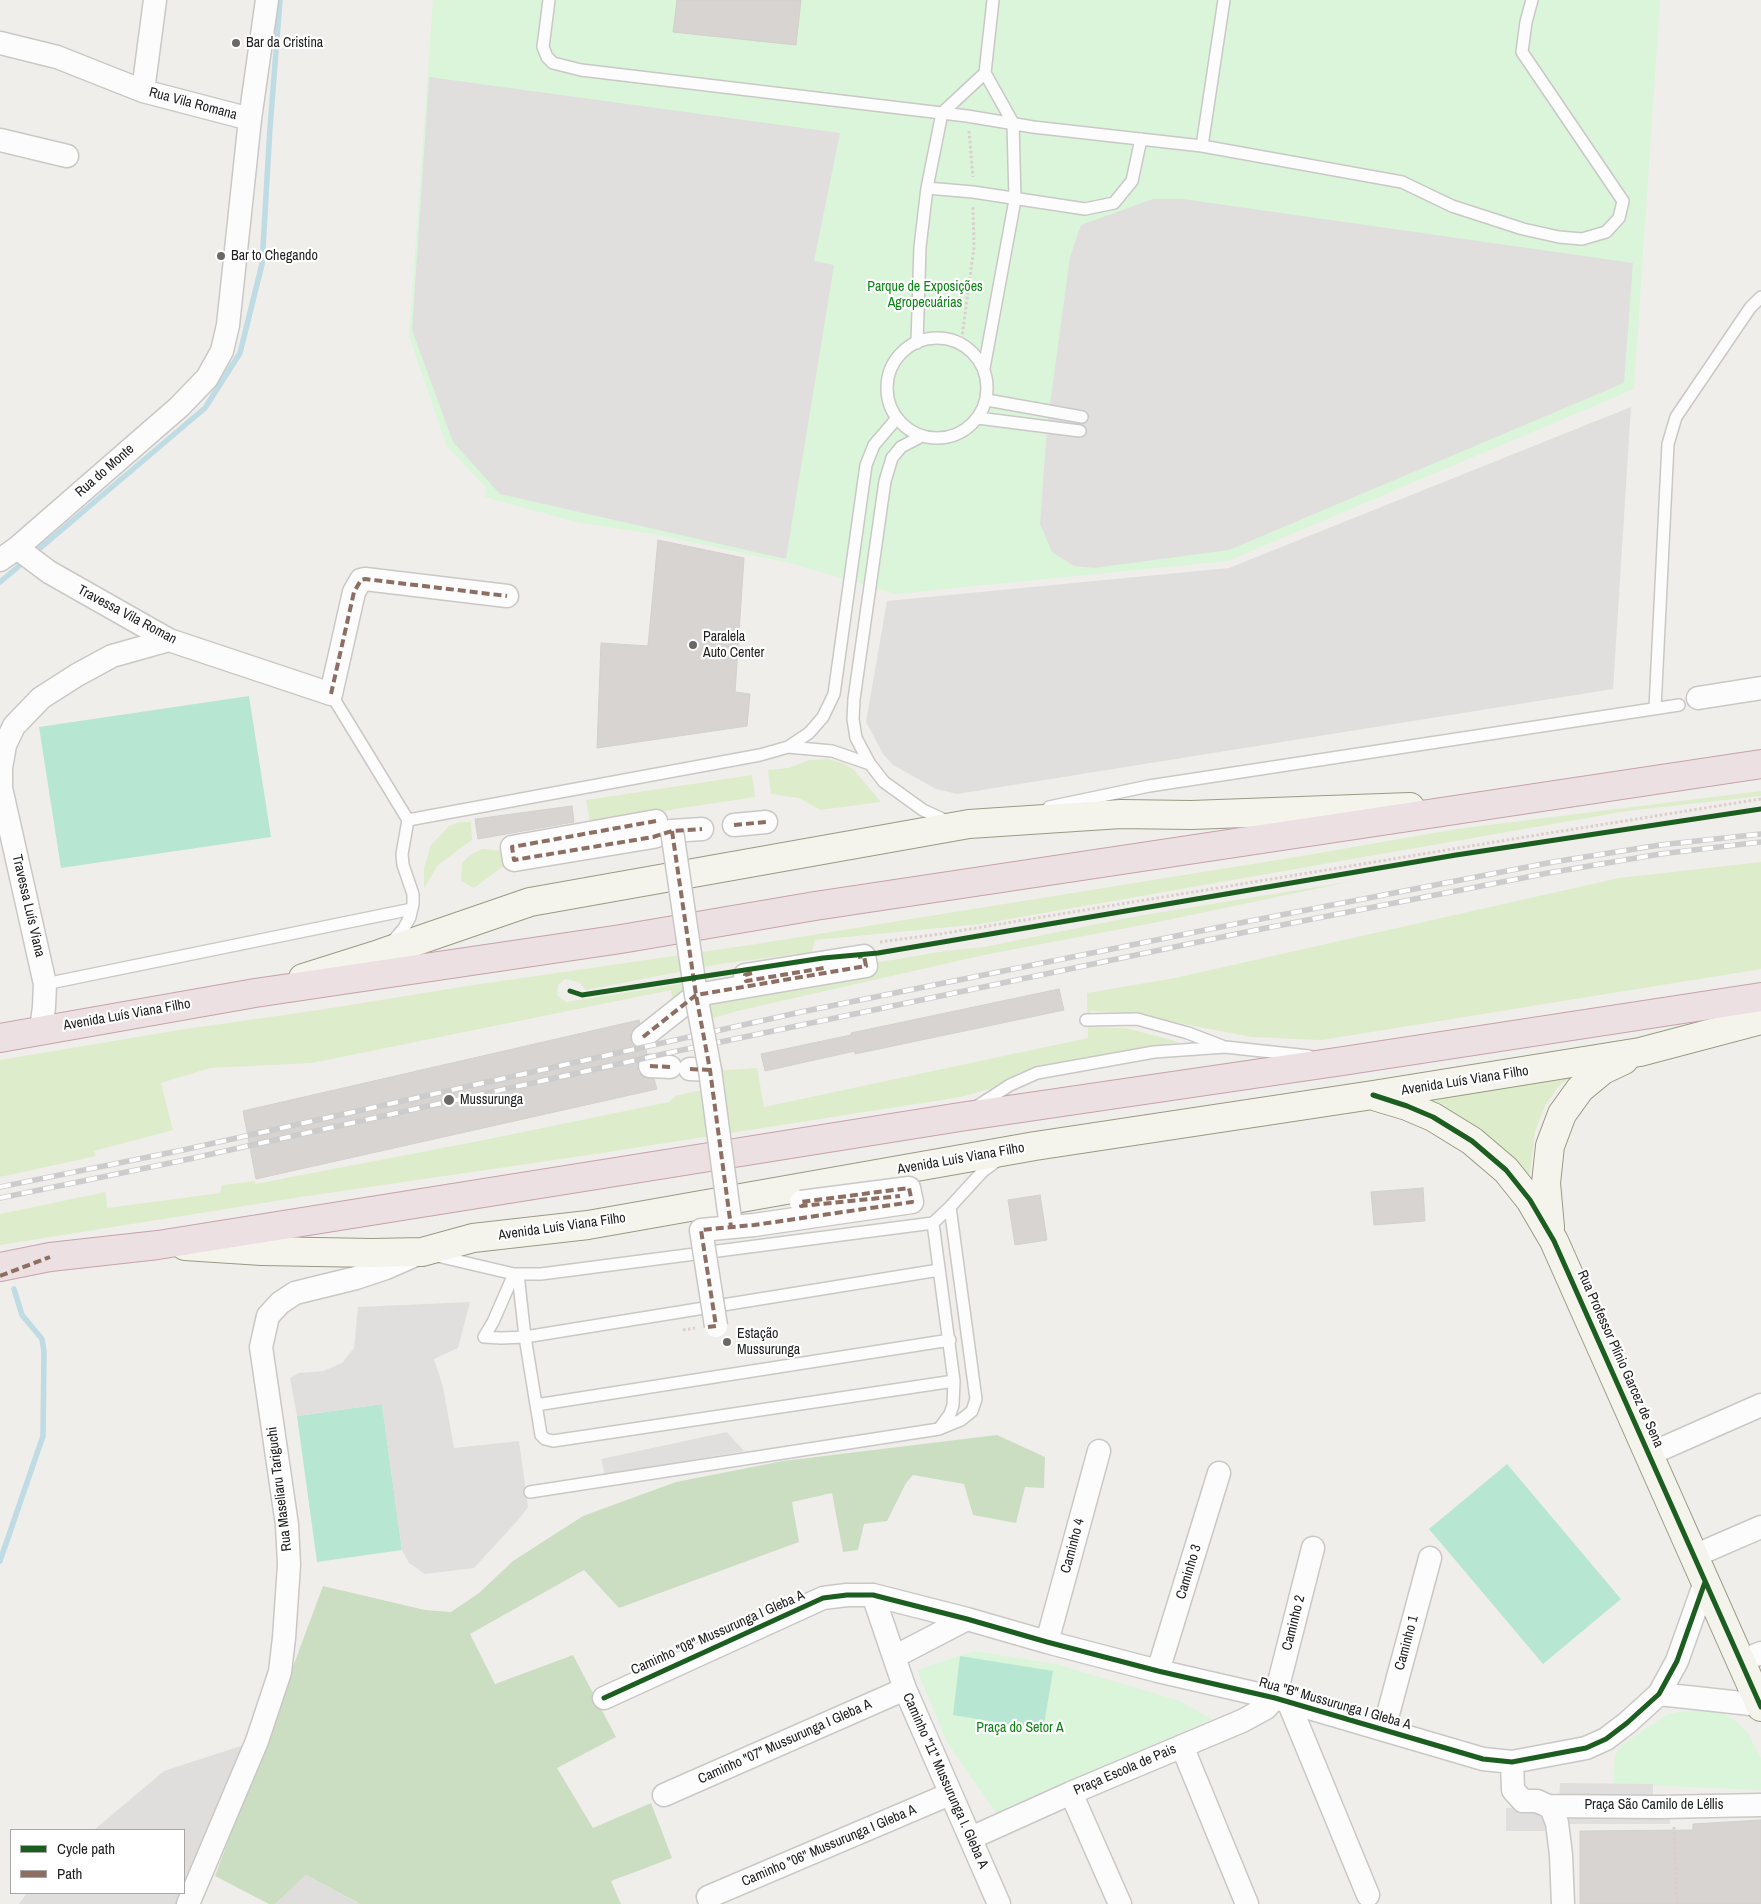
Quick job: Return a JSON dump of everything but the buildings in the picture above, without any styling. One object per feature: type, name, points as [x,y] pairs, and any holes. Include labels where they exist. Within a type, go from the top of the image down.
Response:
[{"type":"highway","name":"Avenida Luís Viana Filho","points":[[0,1038],[255,993],[612,940],[835,903],[1512,803],[1761,764]]},
{"type":"highway","name":"Avenida Luís Viana Filho","points":[[0,1267],[50,1257],[158,1245],[960,1117],[1761,997]]},
{"type":"main road","name":"Avenida Luís Viana Filho","points":[[255,993],[379,954],[530,902],[963,825],[1122,814],[1191,815],[1512,803]]},
{"type":"main road","name":"Avenida Luís Viana Filho","points":[[158,1245],[262,1251],[372,1254],[422,1252],[473,1238],[588,1225],[1035,1146],[1640,1052],[1761,1020]]},
{"type":"main road","name":"Rua Professor Plínio Garcez de Sena","points":[[1551,1234],[1546,1183],[1550,1146],[1562,1114],[1580,1089],[1603,1070],[1640,1052]]},
{"type":"main road","name":"Rua Professor Plínio Garcez de Sena","points":[[1373,1095],[1433,1117],[1472,1141],[1506,1170],[1530,1200],[1551,1234],[1706,1582],[1751,1657],[1761,1706]]},
{"type":"street","points":[[143,91],[155,0]]},
{"type":"street","points":[[250,119],[267,0]]},
{"type":"street","name":"Rua Vila Romana","points":[[0,43],[58,57],[143,91],[250,119],[228,325],[222,350],[207,378]]},
{"type":"street","points":[[0,140],[67,156]]},
{"type":"street","name":"Rua do Monte","points":[[22,558],[207,378]]},
{"type":"street","name":"Travessa Vila Roman","points":[[22,558],[168,640],[331,694]]},
{"type":"street","points":[[331,694],[354,592],[361,580],[507,596]]},
{"type":"street","name":"Travessa Luís Viana","points":[[40,1030],[45,984],[1,788],[1,768],[5,745],[14,726],[41,698],[76,675],[112,656],[168,640]]},
{"type":"street","points":[[1688,701],[1761,688]]},
{"type":"street","points":[[734,826],[766,822]]},
{"type":"street","points":[[664,826],[653,837],[514,860],[512,847],[664,826],[702,828]]},
{"type":"street","points":[[664,826],[696,995],[680,1068],[731,1226]]},
{"type":"street","points":[[643,1037],[696,995],[866,966],[864,956],[745,974],[746,981],[824,968]]},
{"type":"street","points":[[708,1327],[716,1326],[700,1230],[912,1202],[909,1188],[801,1202],[801,1206],[900,1196]]},
{"type":"street","name":"Rua Maseliaru Tariguchi","points":[[188,1904],[257,1741],[280,1672],[289,1565],[287,1525],[261,1347],[268,1316],[280,1303],[295,1294],[371,1273],[422,1252]]},
{"type":"street","points":[[1650,1454],[1761,1405]]},
{"type":"street","name":"Caminho 4","points":[[1047,1642],[1099,1451]]},
{"type":"street","name":"Caminho 3","points":[[1158,1671],[1219,1473]]},
{"type":"street","points":[[1694,1556],[1761,1527]]},
{"type":"street","name":"Caminho 2","points":[[1281,1700],[1314,1548]]},
{"type":"street","name":"Caminho 1","points":[[1384,1729],[1430,1558]]},
{"type":"street","name":"Rua \"B\" Mussurunga I Gleba A","points":[[873,1595],[967,1618],[1047,1642],[1158,1671],[1281,1700],[1483,1759],[1512,1762],[1586,1748],[1606,1739],[1627,1724],[1659,1694],[1677,1661],[1706,1582]]},
{"type":"street","name":"Caminho \"08\" Mussurunga I Gleba A","points":[[604,1698],[823,1598],[847,1595],[873,1595]]},
{"type":"street","name":"Caminho \"11\" Mussurunga I. Gleba A","points":[[873,1595],[905,1689],[971,1838],[993,1902]]},
{"type":"street","points":[[894,1657],[967,1618]]},
{"type":"street","name":"Caminho \"07\" Mussurunga I Gleba A","points":[[664,1795],[905,1689]]},
{"type":"street","points":[[1659,1694],[1761,1706]]},
{"type":"street","points":[[1281,1700],[1368,1895]]},
{"type":"street","name":"Praça Escola de Pais","points":[[971,1838],[1254,1715],[1281,1700]]},
{"type":"street","points":[[1182,1746],[1247,1904]]},
{"type":"street","name":"Praça São Camilo de Léllis","points":[[1512,1762],[1513,1790],[1523,1801],[1537,1801],[1548,1806],[1675,1807],[1761,1805]]},
{"type":"street","points":[[1071,1793],[1120,1904]]},
{"type":"street","name":"Caminho \"06\" Mussurunga I Gleba A","points":[[708,1897],[950,1794]]},
{"type":"street","points":[[1548,1806],[1554,1816],[1559,1836],[1563,1904]]},
{"type":"lane","points":[[549,0],[543,47],[547,57],[553,63],[591,71],[1202,146],[1402,182],[1452,206],[1523,229],[1559,237],[1582,239],[1606,232],[1619,218],[1623,201],[1522,52],[1524,30],[1532,0]]},
{"type":"lane","points":[[984,368],[1015,200],[1013,124],[985,73],[993,0]]},
{"type":"lane","points":[[1202,146],[1224,0]]},
{"type":"lane","points":[[917,343],[920,247],[926,188],[942,113],[985,73]]},
{"type":"lane","points":[[926,188],[973,192],[1015,200],[1085,209],[1114,203],[1132,181],[1141,139]]},
{"type":"lane","points":[[1655,708],[1668,444],[1676,417],[1750,308],[1761,296]]},
{"type":"lane","points":[[932,339],[947,339],[961,344],[974,354],[984,368],[988,383],[987,400],[978,418],[967,429],[953,436],[938,438],[922,436],[908,429],[897,418],[891,408],[887,392],[888,377],[894,363],[904,351],[917,343],[932,339]]},
{"type":"lane","points":[[987,400],[1082,416]]},
{"type":"lane","points":[[408,820],[760,755],[788,747],[809,733],[823,717],[834,694],[866,465],[874,445],[897,418]]},
{"type":"lane","points":[[978,418],[1080,431]]},
{"type":"lane","points":[[922,436],[901,447],[892,458],[885,481],[854,699],[856,738],[870,764],[884,782],[923,810],[963,825],[1149,786],[1655,708],[1688,701]]},
{"type":"lane","points":[[331,694],[408,820],[402,854],[403,865],[413,894],[412,909],[404,928],[395,940],[379,954]]},
{"type":"lane","points":[[788,747],[832,752],[870,764]]},
{"type":"lane","points":[[45,984],[412,909]]},
{"type":"lane","points":[[1086,1020],[1137,1019],[1188,1033],[1225,1047]]},
{"type":"lane","points":[[1188,1033],[1193,1039],[1192,1046],[1188,1051]]},
{"type":"lane","points":[[960,1117],[1010,1085],[1037,1073],[1154,1052],[1225,1047],[1343,1061]]},
{"type":"lane","points":[[422,1252],[458,1262],[516,1274],[541,1274],[933,1223],[950,1208],[983,1171],[1001,1158],[1035,1146]]},
{"type":"lane","points":[[530,1492],[939,1429],[961,1420],[972,1411],[976,1400],[950,1208]]},
{"type":"lane","points":[[933,1223],[954,1381],[953,1405],[950,1414],[939,1429]]},
{"type":"lane","points":[[516,1274],[484,1337],[525,1337],[940,1270]]},
{"type":"lane","points":[[516,1274],[542,1435],[546,1439],[553,1441],[954,1381]]},
{"type":"lane","points":[[536,1405],[950,1340]]},
{"type":"path","points":[[961,344],[974,247],[973,168],[967,116]]},
{"type":"path","points":[[878,942],[940,934],[1761,799]]},
{"type":"path","points":[[1358,871],[1484,850]]},
{"type":"path","points":[[1675,1807],[1677,1904]]},
{"type":"shaded area","points":[[429,77],[840,133],[814,261],[834,265],[786,559],[500,494],[453,442],[412,330]]},
{"type":"shaded area","points":[[1153,199],[1183,199],[1633,263],[1624,383],[1229,550],[1094,568],[1074,566],[1052,552],[1040,524],[1047,427],[1070,257],[1081,225]]},
{"type":"shaded area","points":[[1631,407],[1613,689],[957,794],[936,789],[893,765],[883,754],[866,722],[887,601],[1229,568]]},
{"type":"shaded area","points":[[470,1302],[458,1348],[434,1359],[443,1387],[454,1448],[519,1441],[528,1507],[474,1568],[425,1574],[409,1563],[402,1550],[382,1404],[297,1416],[290,1378],[299,1373],[323,1371],[342,1363],[354,1348],[358,1307]]},
{"type":"shaded area","points":[[727,1432],[744,1451],[605,1475],[601,1459]]},
{"type":"shaded area","points":[[250,1743],[186,1904],[19,1904],[26,1894],[185,1894],[185,1829],[95,1829],[164,1771]]},
{"type":"shaded area","points":[[1560,1783],[1653,1784],[1653,1804],[1670,1804],[1670,1824],[1558,1824]]},
{"type":"shaded area","points":[[1545,1807],[1545,1831],[1506,1831],[1506,1808]]},
{"type":"shaded area","points":[[306,1875],[357,1903],[365,1904],[275,1904]]},
{"type":"green space","name":"Parque de Exposições Agropecuárias","points":[[433,0],[1660,0],[1634,389],[1228,561],[895,594],[794,564],[658,535],[576,522],[485,497],[486,487],[447,447],[409,336]]},
{"type":"green space","points":[[249,696],[271,837],[61,868],[39,727]]},
{"type":"green space","points":[[828,759],[843,763],[854,770],[881,802],[820,810],[799,798],[771,794],[768,770],[789,768],[809,760]]},
{"type":"green space","points":[[752,775],[755,797],[590,822],[586,800]]},
{"type":"green space","points":[[1761,791],[1761,796],[1627,811],[981,924],[815,940],[812,952],[720,964],[586,990],[579,982],[565,979],[558,985],[557,995],[566,1002],[693,982],[874,963],[945,951],[984,947],[1132,917],[1353,881],[1158,922],[984,955],[737,1011],[694,1024],[686,1001],[673,1004],[671,990],[312,1063],[210,1068],[161,1083],[173,1130],[94,1151],[96,1156],[0,1177],[0,1060],[179,1030],[750,945],[1302,856],[1457,829]]},
{"type":"green space","points":[[460,822],[471,822],[472,840],[438,865],[424,888],[424,868],[431,845],[449,826]]},
{"type":"green space","points":[[482,849],[505,851],[509,862],[474,888],[461,881],[462,863],[469,856]]},
{"type":"green space","points":[[1761,862],[1761,969],[1322,1040],[1251,1037],[1128,1013],[1090,1011],[1089,1027],[1126,1028],[1179,1042],[1067,1061],[1021,1072],[989,1089],[961,1097],[602,1153],[301,1197],[0,1245],[0,1214],[106,1192],[107,1208],[220,1193],[222,1185],[255,1181],[255,1184],[484,1140],[669,1102],[675,1096],[701,1090],[699,1072],[757,1068],[764,1107],[1088,1038],[1087,993],[1175,978],[1619,878]]},
{"type":"green space","points":[[1572,1076],[1558,1087],[1545,1106],[1535,1131],[1529,1181],[1417,1097]]},
{"type":"green space","points":[[382,1404],[402,1550],[317,1562],[297,1416]]},
{"type":"green space","points":[[997,1435],[1045,1457],[1044,1488],[1025,1487],[1016,1523],[973,1515],[964,1484],[913,1475],[906,1483],[887,1521],[864,1524],[858,1550],[843,1552],[832,1493],[792,1502],[799,1542],[619,1608],[584,1570],[470,1634],[495,1684],[573,1655],[616,1737],[557,1768],[593,1828],[651,1803],[672,1858],[611,1881],[621,1904],[360,1904],[306,1875],[275,1904],[269,1904],[215,1876],[323,1586],[425,1610],[451,1612],[479,1593],[513,1561],[583,1516],[676,1482],[783,1461]]},
{"type":"green space","points":[[1507,1464],[1621,1599],[1543,1664],[1429,1529]]},
{"type":"green space","name":"Praça do Setor A","points":[[974,1651],[1056,1664],[1180,1701],[1212,1719],[996,1813],[947,1742],[917,1670]]},
{"type":"green space","points":[[960,1656],[1053,1671],[1043,1730],[953,1715]]},
{"type":"green space","points":[[1685,1711],[1717,1711],[1733,1719],[1747,1732],[1761,1758],[1761,1790],[1613,1784],[1615,1756],[1621,1745],[1668,1714]]},
{"type":"waterway","points":[[32,555],[205,408],[240,353],[262,264],[280,0]]},
{"type":"waterway","points":[[0,582],[25,561]]},
{"type":"waterway","points":[[0,1561],[43,1436],[44,1352],[42,1339],[22,1315],[14,1289]]},
{"type":"railway","points":[[0,1187],[183,1150],[801,1012],[1245,922],[1553,862],[1660,845],[1761,834]]},
{"type":"railway","points":[[0,1198],[180,1161],[668,1053],[1246,932],[1548,873],[1660,854],[1761,842]]},
{"type":"marked path","points":[[331,694],[354,592],[361,580],[507,596]]},
{"type":"marked path","points":[[656,821],[512,847],[514,860],[653,837],[672,831],[702,829]]},
{"type":"marked path","points":[[734,825],[766,822]]},
{"type":"marked path","points":[[672,831],[696,995],[710,1070],[731,1227]]},
{"type":"marked path","points":[[643,1037],[696,995],[866,966],[864,956],[858,957]]},
{"type":"marked path","points":[[752,973],[745,975],[746,981],[824,968]]},
{"type":"marked path","points":[[650,1066],[670,1067]]},
{"type":"marked path","points":[[690,1069],[710,1070]]},
{"type":"marked path","points":[[708,1327],[716,1326],[701,1230],[754,1225],[912,1202],[909,1188],[801,1202],[801,1206],[900,1196]]},
{"type":"marked path","points":[[0,1276],[50,1257]]},
{"type":"cycle path","points":[[570,991],[582,995],[823,958],[878,953],[1456,855],[1761,809]]},
{"type":"cycle path","points":[[1373,1095],[1433,1117],[1472,1141],[1506,1170],[1530,1200],[1554,1241],[1761,1707]]},
{"type":"cycle path","points":[[604,1698],[823,1598],[847,1595],[873,1595],[1158,1671],[1275,1698],[1483,1759],[1512,1762],[1586,1748],[1606,1739],[1659,1694],[1677,1661],[1705,1582]]},
{"type":"place","name":"Bar da Cristina","points":[[236,43]]},
{"type":"place","name":"Bar to Chegando","points":[[221,256]]},
{"type":"place","name":"Paralela Auto Center","points":[[693,645]]},
{"type":"place","name":"Mussurunga","points":[[449,1100]]},
{"type":"place","name":"Estação Mussurunga","points":[[727,1342]]}]
